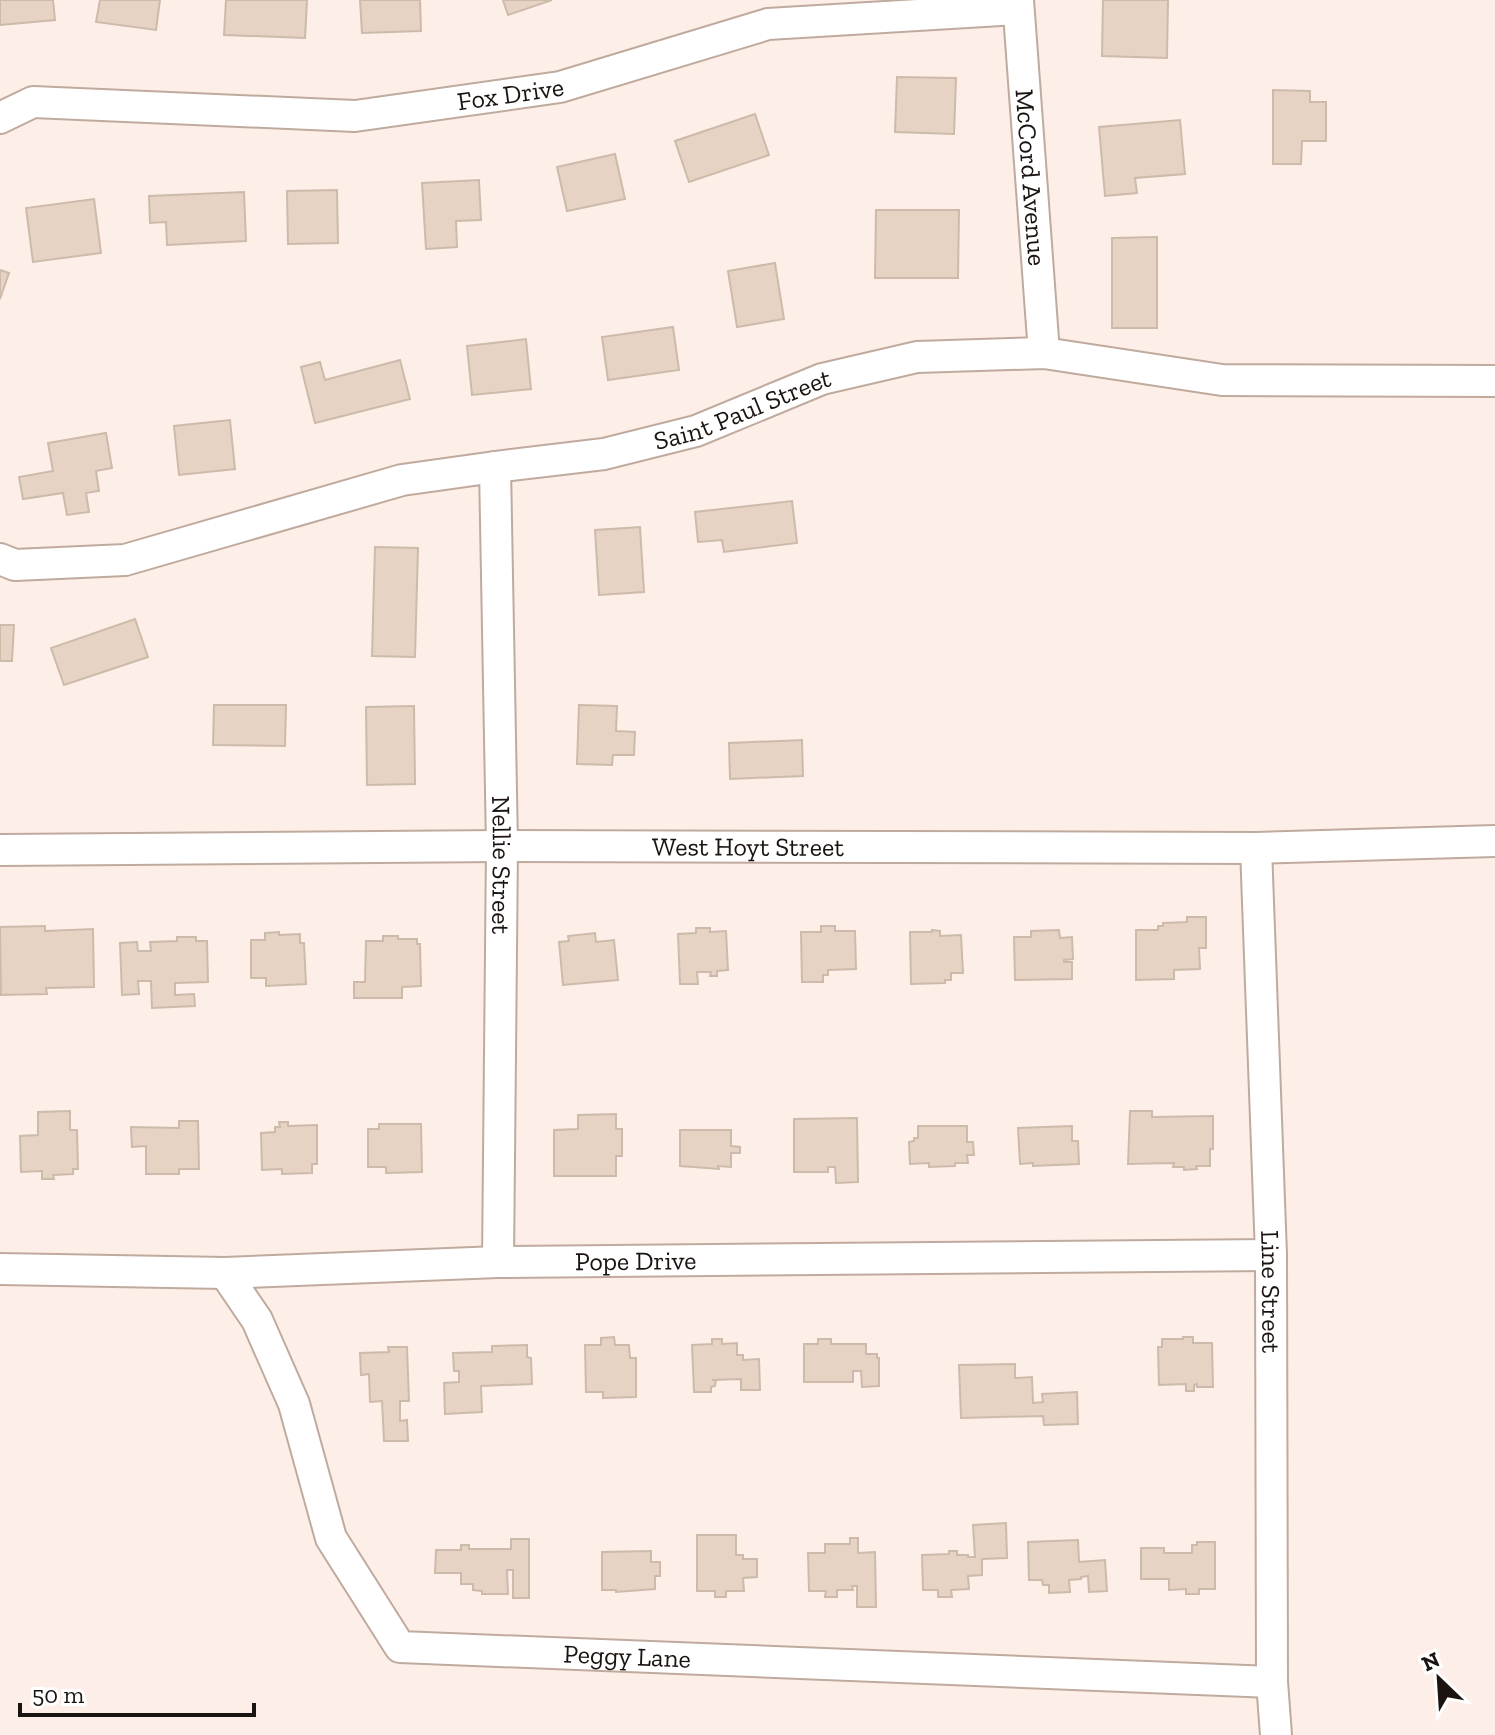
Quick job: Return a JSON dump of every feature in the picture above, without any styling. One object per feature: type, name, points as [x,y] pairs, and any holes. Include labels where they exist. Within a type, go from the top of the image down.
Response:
[{"type":"street","name":"Fox Drive","points":[[0,118],[33,102],[355,116],[560,87],[768,24],[1018,4]]},
{"type":"street","name":"McCord Avenue","points":[[1018,4],[1044,353]]},
{"type":"street","name":"Saint Paul Street","points":[[0,559],[15,565],[125,560],[402,480],[604,454],[696,431],[822,379],[917,357],[1044,353],[1222,380],[1495,381]]},
{"type":"street","name":"Nellie Street","points":[[495,467],[502,846],[498,1262]]},
{"type":"street","name":"West Hoyt Street","points":[[0,850],[502,846],[1256,848],[1495,841]]},
{"type":"street","name":"Line Street","points":[[1256,848],[1271,1255],[1272,1682],[1276,1735]]},
{"type":"street","name":"Pope Drive","points":[[0,1269],[225,1273],[498,1262],[1271,1255]]},
{"type":"street","name":"Peggy Lane","points":[[225,1273],[257,1320],[294,1404],[331,1538],[400,1647],[1272,1682]]},
{"type":"building","points":[[0,0],[53,0],[55,20],[0,25]]},
{"type":"building","points":[[100,0],[160,0],[156,30],[96,22]]},
{"type":"building","points":[[226,0],[307,0],[305,38],[224,35]]},
{"type":"building","points":[[360,0],[420,0],[421,31],[362,33]]},
{"type":"building","points":[[503,0],[552,0],[508,15]]},
{"type":"building","points":[[1103,0],[1168,0],[1167,58],[1102,56]]},
{"type":"building","points":[[897,77],[956,78],[954,134],[895,132]]},
{"type":"building","points":[[1273,90],[1310,91],[1310,102],[1326,102],[1326,141],[1302,141],[1301,164],[1273,164]]},
{"type":"building","points":[[755,114],[769,155],[689,182],[675,141]]},
{"type":"building","points":[[1180,120],[1185,174],[1135,178],[1137,193],[1105,196],[1099,127]]},
{"type":"building","points":[[615,154],[625,199],[567,211],[557,167]]},
{"type":"building","points":[[479,180],[481,220],[456,221],[457,247],[426,249],[422,183]]},
{"type":"building","points":[[337,190],[338,243],[288,244],[287,191]]},
{"type":"building","points":[[244,192],[246,241],[167,245],[166,222],[150,223],[149,196]]},
{"type":"building","points":[[94,199],[101,253],[33,262],[26,208]]},
{"type":"building","points":[[876,210],[959,210],[958,278],[875,278]]},
{"type":"building","points":[[1157,237],[1157,328],[1112,328],[1112,238]]},
{"type":"building","points":[[775,263],[784,319],[737,327],[728,271]]},
{"type":"building","points":[[0,270],[9,273],[0,299]]},
{"type":"building","points":[[673,327],[679,370],[608,380],[602,337]]},
{"type":"building","points":[[526,339],[531,389],[472,395],[467,346]]},
{"type":"building","points":[[400,360],[410,399],[315,423],[301,367],[320,362],[325,380]]},
{"type":"building","points":[[230,420],[235,469],[179,475],[174,426]]},
{"type":"building","points":[[106,433],[112,468],[96,471],[99,491],[86,493],[89,512],[67,515],[63,493],[23,499],[19,477],[53,471],[48,443]]},
{"type":"building","points":[[792,501],[797,543],[724,552],[722,540],[698,542],[695,512]]},
{"type":"building","points":[[640,527],[644,592],[599,595],[595,530]]},
{"type":"building","points":[[375,547],[418,548],[415,657],[372,656]]},
{"type":"building","points":[[135,619],[148,657],[64,685],[51,648]]},
{"type":"building","points":[[0,625],[14,625],[12,661],[0,661]]},
{"type":"building","points":[[214,705],[286,705],[285,746],[213,745]]},
{"type":"building","points":[[579,705],[617,706],[616,731],[635,732],[634,755],[613,755],[612,765],[577,764]]},
{"type":"building","points":[[414,706],[415,784],[367,785],[366,707]]},
{"type":"building","points":[[802,740],[803,776],[730,779],[729,743]]},
{"type":"building","points":[[1187,917],[1206,917],[1206,948],[1199,948],[1200,969],[1174,970],[1174,979],[1136,980],[1136,930],[1158,930],[1163,923],[1187,922]]},
{"type":"building","points":[[45,926],[45,931],[93,929],[94,987],[46,988],[47,994],[1,995],[0,927]]},
{"type":"building","points":[[821,926],[835,926],[835,931],[855,931],[856,969],[828,970],[828,975],[823,975],[823,982],[802,982],[801,932],[821,932]]},
{"type":"building","points":[[696,928],[710,928],[710,932],[726,931],[728,970],[717,971],[717,976],[710,976],[711,972],[697,972],[698,984],[680,984],[678,934],[696,933]]},
{"type":"building","points":[[1059,930],[1060,938],[1072,937],[1073,959],[1064,962],[1072,962],[1072,979],[1015,980],[1014,937],[1031,937],[1031,931]]},
{"type":"building","points":[[940,931],[940,936],[961,935],[963,973],[951,973],[951,980],[945,980],[945,983],[911,984],[910,932]]},
{"type":"building","points":[[279,932],[279,935],[300,934],[300,943],[304,943],[306,984],[266,986],[266,978],[251,978],[251,940],[265,940],[265,933]]},
{"type":"building","points":[[595,933],[596,942],[614,940],[618,980],[563,985],[559,942],[569,941],[568,936]]},
{"type":"building","points":[[383,936],[417,939],[417,944],[420,944],[421,986],[402,987],[402,998],[354,998],[354,982],[365,982],[366,941],[383,941]]},
{"type":"building","points":[[177,937],[196,937],[196,941],[207,941],[208,982],[175,983],[175,995],[194,994],[195,1006],[152,1008],[151,981],[138,981],[139,994],[122,995],[120,943],[137,942],[138,951],[151,951],[150,942],[177,941]]},
{"type":"building","points":[[70,1111],[70,1130],[77,1130],[78,1169],[73,1169],[73,1174],[53,1175],[54,1179],[42,1179],[42,1171],[21,1172],[20,1136],[38,1135],[38,1112]]},
{"type":"building","points":[[1130,1111],[1152,1111],[1152,1117],[1213,1116],[1210,1166],[1184,1170],[1184,1167],[1173,1167],[1174,1163],[1128,1164]]},
{"type":"building","points":[[616,1114],[616,1129],[622,1129],[622,1156],[616,1156],[616,1176],[554,1176],[554,1130],[578,1129],[578,1115]]},
{"type":"building","points":[[857,1118],[858,1182],[836,1183],[835,1167],[828,1167],[828,1172],[794,1172],[794,1119]]},
{"type":"building","points":[[179,1121],[198,1121],[199,1169],[179,1169],[179,1174],[146,1174],[146,1146],[132,1147],[131,1127],[179,1128]]},
{"type":"building","points":[[279,1122],[288,1122],[288,1126],[317,1125],[317,1164],[312,1164],[312,1173],[282,1174],[282,1169],[262,1170],[261,1133],[275,1132],[275,1127],[280,1127]]},
{"type":"building","points":[[379,1124],[421,1124],[422,1172],[386,1173],[386,1167],[368,1167],[368,1129],[379,1129]]},
{"type":"building","points":[[918,1126],[967,1126],[967,1142],[973,1142],[974,1155],[967,1155],[968,1163],[955,1163],[955,1166],[910,1164],[909,1142],[918,1138]]},
{"type":"building","points":[[1072,1126],[1072,1141],[1078,1141],[1079,1164],[1020,1164],[1018,1128]]},
{"type":"building","points":[[680,1130],[731,1130],[731,1146],[740,1147],[740,1153],[731,1153],[731,1167],[680,1166]]},
{"type":"building","points":[[614,1337],[615,1345],[629,1345],[630,1358],[636,1358],[636,1397],[603,1398],[603,1392],[586,1392],[585,1345],[601,1345],[601,1338]]},
{"type":"building","points":[[1193,1337],[1193,1343],[1212,1343],[1213,1387],[1197,1387],[1197,1384],[1194,1391],[1186,1391],[1186,1384],[1159,1385],[1158,1347],[1162,1347],[1162,1339]]},
{"type":"building","points":[[712,1339],[722,1339],[722,1344],[737,1343],[737,1355],[743,1355],[743,1360],[759,1359],[760,1390],[741,1390],[741,1379],[712,1380],[716,1380],[711,1392],[694,1392],[692,1345],[712,1344]]},
{"type":"building","points":[[818,1339],[831,1339],[831,1344],[866,1344],[866,1354],[877,1354],[879,1358],[879,1386],[862,1387],[861,1371],[853,1371],[853,1382],[804,1382],[804,1344],[818,1344]]},
{"type":"building","points":[[527,1345],[532,1384],[481,1386],[482,1412],[445,1414],[444,1383],[459,1382],[459,1371],[454,1371],[453,1353],[492,1352],[492,1346]]},
{"type":"building","points":[[388,1347],[407,1347],[409,1401],[400,1401],[400,1421],[407,1420],[408,1441],[384,1441],[382,1401],[370,1402],[369,1374],[361,1375],[360,1353],[389,1352]]},
{"type":"building","points":[[1015,1364],[1015,1378],[1032,1377],[1033,1403],[1043,1402],[1042,1394],[1077,1392],[1078,1424],[1044,1425],[1043,1416],[961,1418],[959,1365]]},
{"type":"building","points":[[1006,1523],[1007,1558],[982,1559],[982,1575],[968,1576],[969,1589],[951,1590],[952,1597],[938,1597],[938,1590],[923,1590],[922,1555],[957,1551],[957,1555],[975,1557],[973,1525]]},
{"type":"building","points":[[697,1535],[736,1535],[736,1555],[743,1555],[743,1559],[757,1559],[757,1577],[743,1578],[744,1591],[726,1591],[726,1597],[715,1597],[715,1591],[697,1591]]},
{"type":"building","points":[[850,1538],[858,1538],[858,1553],[875,1552],[876,1607],[857,1607],[857,1586],[852,1586],[853,1590],[837,1590],[837,1597],[825,1597],[826,1591],[809,1591],[808,1553],[825,1553],[825,1544],[850,1544]]},
{"type":"building","points":[[511,1539],[529,1539],[529,1598],[513,1598],[513,1570],[507,1570],[508,1594],[482,1594],[482,1591],[473,1590],[473,1584],[461,1584],[461,1573],[435,1573],[436,1550],[461,1550],[461,1545],[469,1545],[469,1549],[511,1549]]},
{"type":"building","points":[[1078,1540],[1079,1562],[1105,1560],[1107,1591],[1089,1592],[1088,1576],[1069,1580],[1070,1592],[1049,1593],[1049,1585],[1043,1585],[1042,1580],[1029,1580],[1028,1542]]},
{"type":"building","points":[[1197,1542],[1215,1542],[1215,1589],[1199,1589],[1199,1594],[1186,1594],[1186,1589],[1169,1590],[1169,1579],[1141,1579],[1141,1548],[1164,1548],[1164,1553],[1192,1553],[1192,1545],[1197,1545]]},
{"type":"building","points":[[651,1551],[651,1562],[660,1562],[660,1576],[655,1576],[655,1589],[602,1590],[602,1552]]}]
